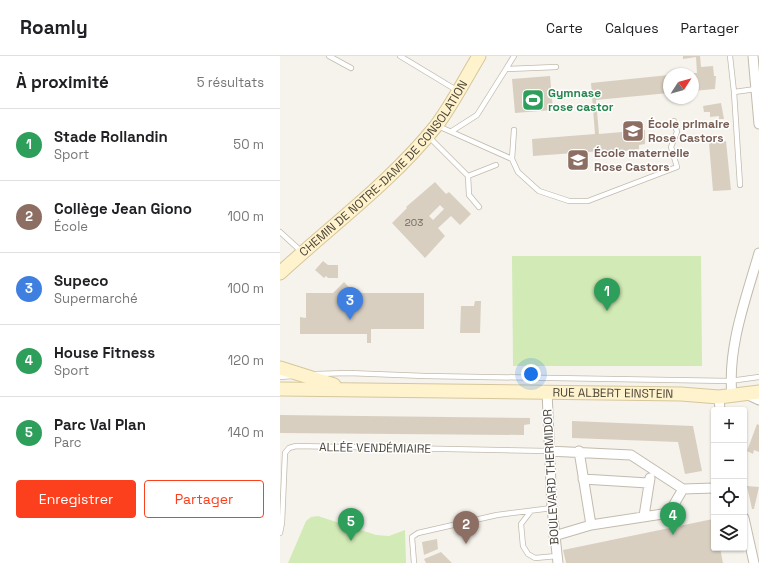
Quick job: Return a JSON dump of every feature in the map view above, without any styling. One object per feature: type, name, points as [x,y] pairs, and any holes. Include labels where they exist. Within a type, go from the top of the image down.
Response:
[{"type":"street","name":"CHEMIN DE NOTRE-DAME DE CONSOLATION","points":[[280,273],[302,252],[377,188],[428,135],[437,125],[479,56]]},
{"type":"street","points":[[753,56],[759,124]]},
{"type":"street","points":[[724,401],[730,381],[737,334],[759,253]]},
{"type":"street","name":"RUE ALBERT EINSTEIN","points":[[280,368],[298,375],[346,389]]},
{"type":"street","name":"RUE ALBERT EINSTEIN","points":[[280,389],[547,391],[681,394],[724,401],[746,394],[759,392]]},
{"type":"street","name":"BOULEVARD THERMIDOR","points":[[547,391],[548,451],[557,560]]},
{"type":"street","points":[[746,394],[759,400]]},
{"type":"street","points":[[548,451],[631,454],[683,489],[711,488]]},
{"type":"street","points":[[579,451],[591,526]]},
{"type":"street","points":[[644,516],[648,483],[653,470]]},
{"type":"street","points":[[583,478],[648,483]]},
{"type":"street","points":[[554,536],[591,526],[669,512],[683,489]]},
{"type":"street","points":[[747,532],[754,563]]},
{"type":"lane","points":[[329,56],[351,68]]},
{"type":"lane","points":[[400,56],[458,91]]},
{"type":"lane","points":[[452,131],[477,115],[514,56]]},
{"type":"lane","points":[[730,56],[734,92],[740,185]]},
{"type":"lane","points":[[506,69],[556,67]]},
{"type":"lane","points":[[734,92],[756,89]]},
{"type":"lane","points":[[514,130],[512,159],[518,172],[539,190],[570,202],[588,201],[677,167],[671,147],[677,132],[674,121]]},
{"type":"lane","points":[[437,125],[512,159]]},
{"type":"lane","points":[[428,135],[468,176],[469,195],[479,207]]},
{"type":"lane","points":[[468,176],[496,165]]},
{"type":"lane","points":[[280,232],[302,252]]},
{"type":"lane","points":[[280,377],[348,373],[425,376],[730,381],[759,376]]},
{"type":"lane","name":"ALLÉE VENDÉMIAIRE","points":[[280,533],[282,523],[285,453],[289,448],[296,446],[548,451]]},
{"type":"lane","points":[[414,563],[412,537],[418,533],[497,515],[552,508]]},
{"type":"lane","points":[[531,510],[521,524],[523,546],[528,554],[541,561],[557,560]]},
{"type":"green space","points":[[512,256],[701,256],[702,366],[513,366]]},
{"type":"green space","points":[[318,516],[376,535],[389,536],[405,530],[406,563],[288,563],[306,521],[311,517]]},
{"type":"building","points":[[683,56],[700,56],[701,67],[713,66],[714,76],[716,76],[715,89],[699,90],[699,68],[697,68],[696,57],[683,59]]},
{"type":"building","name":"Gymnase rose castor","points":[[550,76],[553,110],[515,113],[512,79]]},
{"type":"building","points":[[663,76],[663,94],[596,100],[599,134],[645,130],[645,144],[639,145],[639,149],[602,154],[602,151],[533,156],[532,139],[595,134],[591,83]]},
{"type":"building","points":[[721,103],[724,119],[719,119],[719,116],[710,117],[710,112],[704,112],[703,106]]},
{"type":"building","points":[[726,141],[731,190],[713,191],[709,143]]},
{"type":"building","points":[[435,182],[446,194],[449,192],[471,214],[460,225],[451,216],[438,228],[445,236],[425,258],[392,223],[407,208],[406,207]],"holes":[[[440,205],[444,209],[433,220],[429,216]]]},
{"type":"building","points":[[323,261],[328,265],[338,265],[338,278],[328,278],[326,276],[324,278],[315,270]]},
{"type":"building","points":[[344,282],[354,293],[424,293],[424,329],[371,329],[371,343],[367,343],[367,334],[300,334],[300,317],[306,318],[306,293],[333,293]]},
{"type":"building","points":[[475,301],[481,301],[480,333],[460,333],[461,306],[474,306]]},
{"type":"building","points":[[280,415],[530,418],[530,424],[524,425],[524,435],[280,433]]},
{"type":"building","points":[[572,421],[693,426],[702,471],[685,474],[678,442],[572,438]]},
{"type":"building","points":[[757,424],[759,425],[759,452],[754,450],[753,454],[747,451]]},
{"type":"building","points":[[747,486],[759,487],[754,509],[752,509]]},
{"type":"building","points":[[711,519],[711,551],[721,551],[723,563],[566,563],[563,550]]},
{"type":"building","points":[[437,539],[438,549],[424,555],[422,542]]},
{"type":"building","points":[[441,552],[452,563],[426,563],[424,559]]},
{"type":"place","name":"Gymnase rose castor","points":[[533,100]]},
{"type":"place","name":"École primaire Rose Castors","points":[[633,131]]},
{"type":"place","name":"École maternelle Rose Castors","points":[[578,160]]},
{"type":"place","name":"Stade Rollandin","points":[[607,311]]},
{"type":"place","name":"Supeco","points":[[350,320]]},
{"type":"place","name":"House Fitness","points":[[673,535]]},
{"type":"place","name":"Parc Val Plan","points":[[351,541]]},
{"type":"place","name":"Collège Jean Giono","points":[[466,544]]}]
